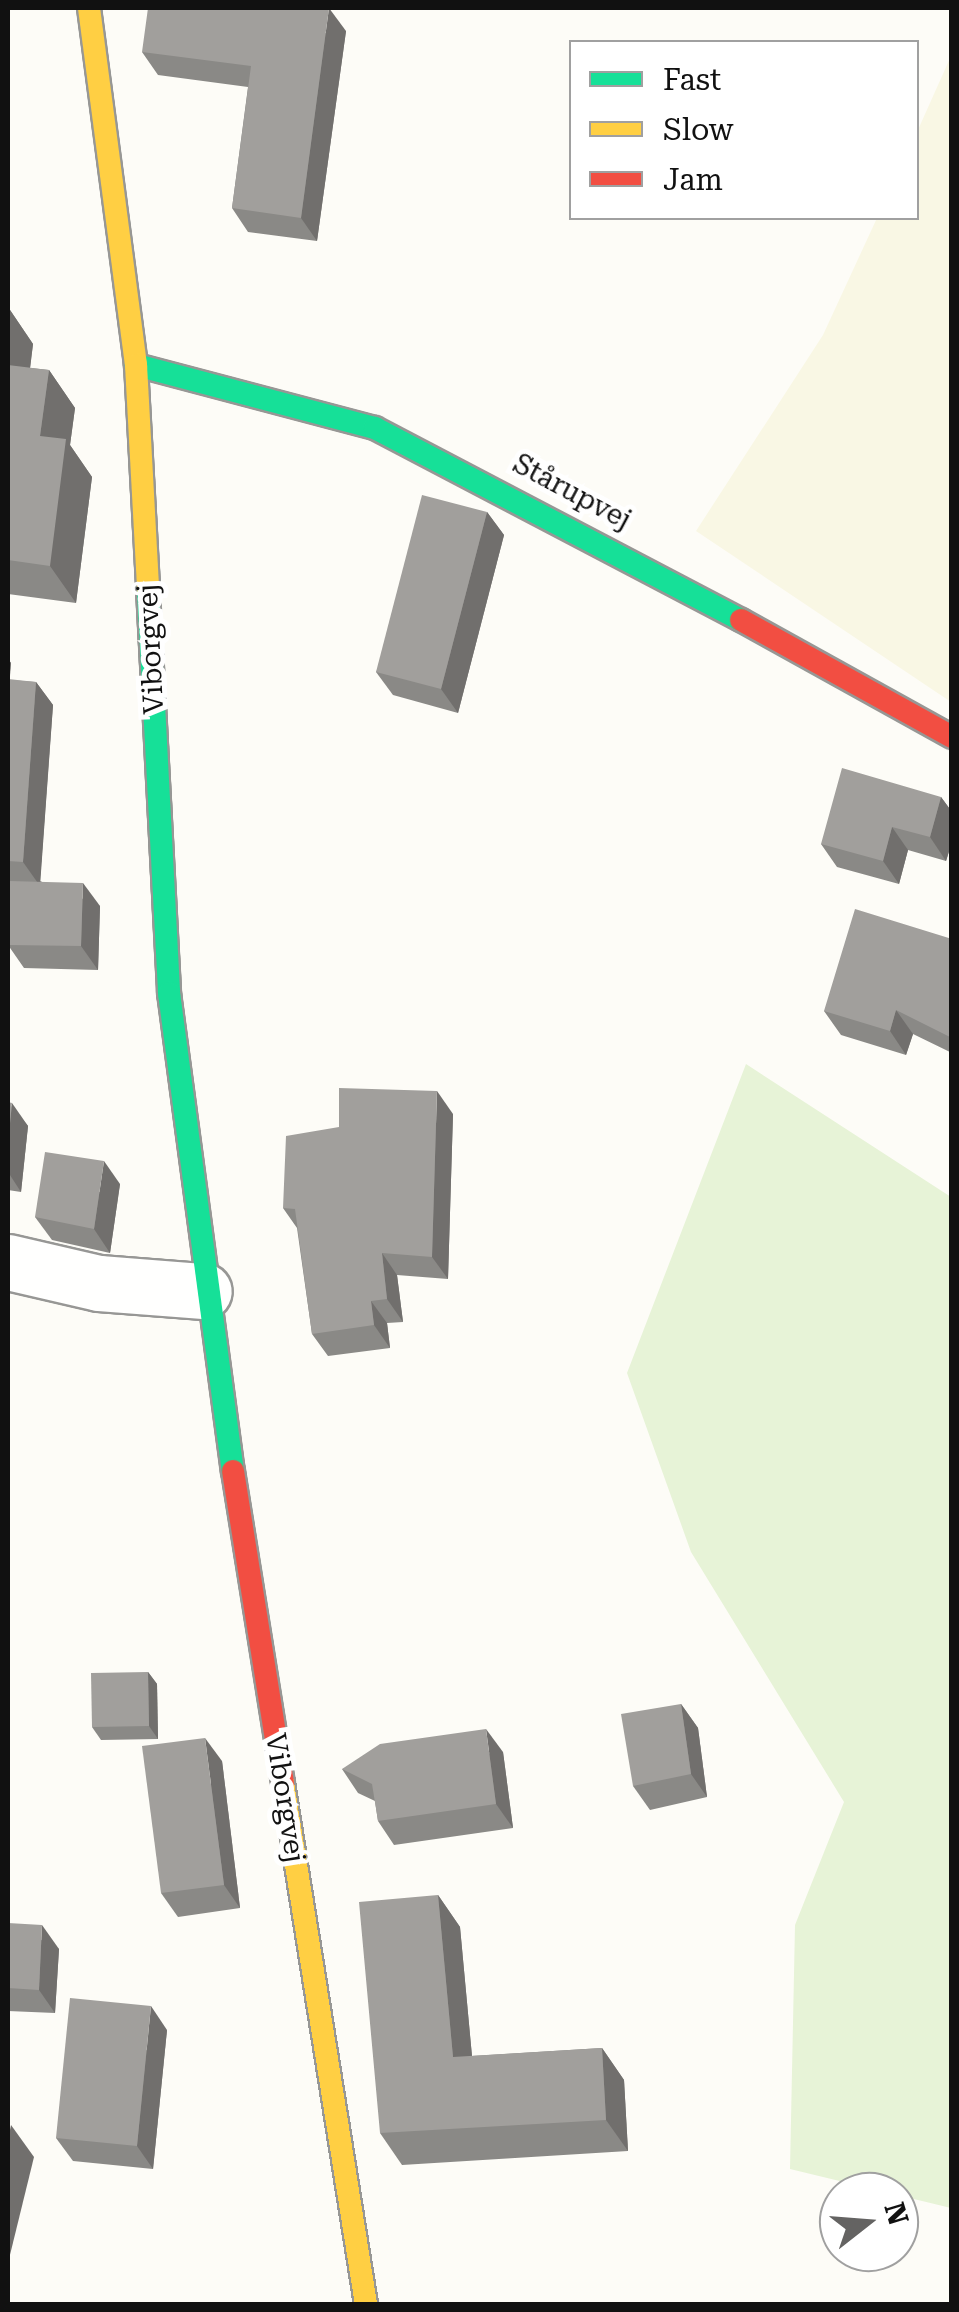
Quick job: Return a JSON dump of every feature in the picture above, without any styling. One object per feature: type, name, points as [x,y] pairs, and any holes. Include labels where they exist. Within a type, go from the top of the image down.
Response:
[{"type":"street","name":"Viborgvej","points":[[89,8],[136,365],[169,993],[204,1291],[366,2304]]},
{"type":"street","name":"Stårupvej","points":[[136,365],[374,428],[504,488],[952,737]]},
{"type":"street","points":[[8,1262],[99,1283],[204,1291]]},
{"type":"shaded area","points":[[951,56],[952,702],[696,531],[823,335],[876,220],[919,220],[919,128]]},
{"type":"green space","points":[[746,1064],[951,1197],[951,2208],[919,2200],[919,2172],[819,2172],[819,2176],[790,2169],[795,1925],[844,1802],[691,1552],[627,1373]]},
{"type":"building","points":[[148,8],[329,8],[301,218],[232,208],[251,66],[142,52]]},
{"type":"building","points":[[8,365],[49,370],[40,436],[66,439],[50,566],[8,560]]},
{"type":"building","points":[[422,495],[487,512],[441,689],[376,672]]},
{"type":"building","points":[[8,679],[36,682],[23,862],[8,861]]},
{"type":"building","points":[[842,768],[941,797],[930,837],[892,827],[883,861],[821,844]]},
{"type":"building","points":[[9,881],[83,883],[81,946],[8,945]]},
{"type":"building","points":[[855,909],[952,939],[952,1038],[896,1010],[890,1031],[824,1011]]},
{"type":"building","points":[[339,1088],[437,1091],[432,1257],[382,1253],[387,1299],[371,1301],[374,1325],[312,1334],[295,1209],[283,1208],[286,1136],[339,1127]]},
{"type":"building","points":[[8,1102],[12,1103],[8,1143]]},
{"type":"building","points":[[45,1152],[104,1161],[94,1229],[35,1217]]},
{"type":"building","points":[[148,1672],[149,1726],[92,1727],[91,1673]]},
{"type":"building","points":[[681,1704],[691,1774],[633,1786],[621,1714]]},
{"type":"building","points":[[486,1729],[496,1804],[378,1821],[372,1784],[342,1769],[380,1744]]},
{"type":"building","points":[[205,1738],[224,1885],[161,1893],[142,1746]]},
{"type":"building","points":[[438,1895],[453,2057],[602,2048],[606,2120],[380,2133],[359,1902]]},
{"type":"building","points":[[8,1923],[42,1925],[39,1990],[8,1988]]},
{"type":"building","points":[[70,1998],[151,2006],[137,2146],[56,2138]]},
{"type":"traffic: fast","points":[[136,365],[375,428],[741,620]]},
{"type":"traffic: fast","points":[[148,590],[169,993],[233,1471]]},
{"type":"traffic: slow","points":[[89,8],[136,365],[148,590]]},
{"type":"traffic: slow","points":[[283,1783],[366,2304]]},
{"type":"traffic: jam","points":[[741,620],[952,737]]},
{"type":"traffic: jam","points":[[233,1471],[283,1783]]}]
